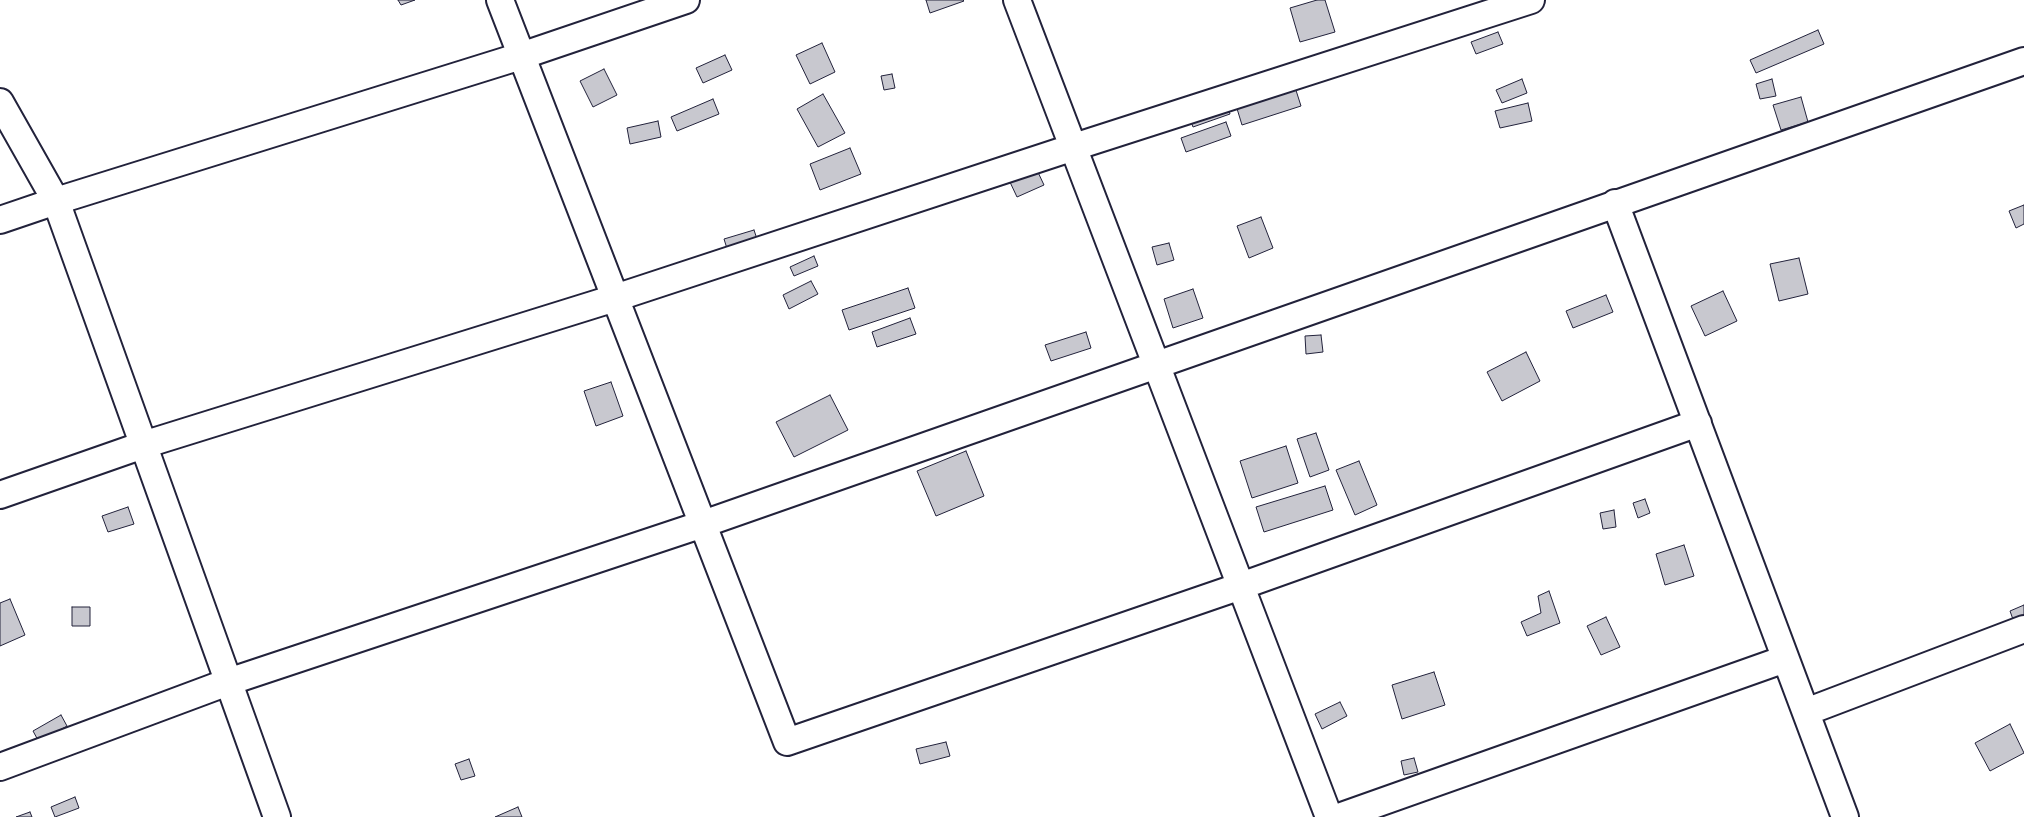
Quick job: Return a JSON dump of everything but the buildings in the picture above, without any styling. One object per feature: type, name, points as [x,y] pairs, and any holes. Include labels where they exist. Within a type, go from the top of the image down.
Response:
[{"type":"street","points":[[500,0],[787,742],[1241,586],[1698,424]]},
{"type":"street","points":[[0,220],[522,56],[686,0]]},
{"type":"street","points":[[1017,0],[1329,817]]},
{"type":"street","points":[[0,494],[143,445],[615,298],[1074,147],[1531,0]]},
{"type":"street","points":[[0,767],[228,682],[703,524],[2024,61]]},
{"type":"street","points":[[0,102],[56,201],[277,817]]},
{"type":"street","points":[[1616,204],[1845,817]]},
{"type":"street","points":[[1806,712],[2024,629]]},
{"type":"street","points":[[1339,817],[1786,659]]}]
